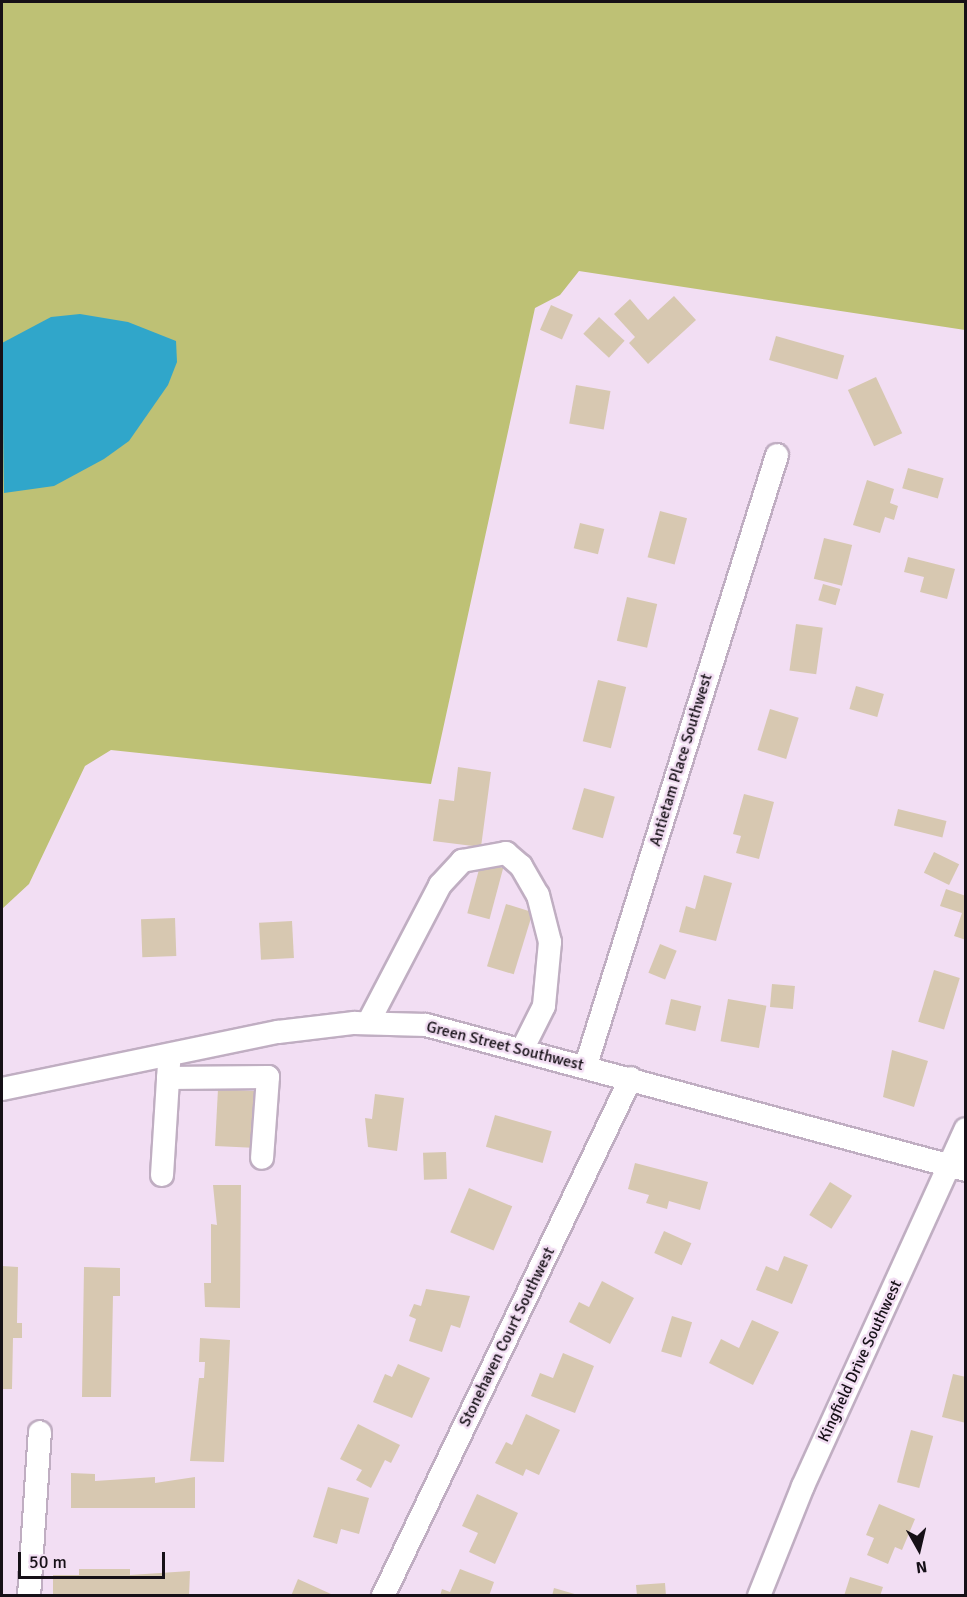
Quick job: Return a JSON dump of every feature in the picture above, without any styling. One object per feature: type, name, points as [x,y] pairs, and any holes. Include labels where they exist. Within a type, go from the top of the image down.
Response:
[{"type":"street","name":"Antietam Place Southwest","points":[[586,1065],[777,455]]},
{"type":"street","points":[[368,1023],[440,885],[462,861],[506,853],[521,866],[538,895],[550,942],[544,1006],[523,1048]]},
{"type":"street","name":"Green Street Southwest","points":[[2,1089],[278,1032],[368,1023],[426,1025],[523,1048],[958,1168]]},
{"type":"street","points":[[162,1175],[169,1053]]},
{"type":"street","points":[[168,1078],[268,1077],[262,1158]]},
{"type":"street","name":"Stonehaven Court Southwest","points":[[383,1596],[631,1078]]},
{"type":"street","name":"Kingfield Drive Southwest","points":[[759,1596],[803,1486],[958,1168],[966,1129]]},
{"type":"street","points":[[29,1596],[40,1432]]},
{"type":"green space","points":[[2,2],[965,2],[965,330],[579,271],[560,295],[535,308],[431,784],[111,750],[85,766],[29,884],[2,909]]},
{"type":"water","points":[[80,314],[128,322],[176,341],[177,362],[168,385],[129,441],[104,459],[54,486],[4,493],[2,343],[51,317]]},
{"type":"building","points":[[674,296],[696,320],[648,364],[629,343],[635,337],[614,314],[630,299],[648,320]]},
{"type":"building","points":[[551,305],[573,315],[562,339],[540,330]]},
{"type":"building","points":[[599,317],[625,341],[609,358],[583,334]]},
{"type":"building","points":[[776,336],[844,356],[837,380],[769,360]]},
{"type":"building","points":[[876,377],[902,433],[874,446],[848,390]]},
{"type":"building","points":[[576,385],[610,391],[604,429],[569,423]]},
{"type":"building","points":[[908,468],[944,478],[938,498],[902,488]]},
{"type":"building","points":[[867,480],[894,489],[890,503],[898,506],[894,520],[885,517],[880,533],[853,525]]},
{"type":"building","points":[[660,511],[687,518],[675,565],[648,557]]},
{"type":"building","points":[[580,523],[604,529],[598,554],[574,548]]},
{"type":"building","points":[[824,538],[852,545],[842,586],[814,579]]},
{"type":"building","points":[[908,557],[955,569],[947,599],[920,592],[924,577],[904,572]]},
{"type":"building","points":[[823,584],[840,589],[836,605],[818,600]]},
{"type":"building","points":[[627,597],[657,604],[647,648],[617,641]]},
{"type":"building","points":[[796,624],[823,628],[816,674],[789,671]]},
{"type":"building","points":[[598,680],[626,687],[611,748],[583,741]]},
{"type":"building","points":[[856,686],[884,694],[877,717],[849,709]]},
{"type":"building","points":[[770,709],[799,718],[786,759],[757,750]]},
{"type":"building","points":[[458,767],[491,772],[481,847],[433,841],[439,799],[454,801]]},
{"type":"building","points":[[584,788],[615,797],[603,838],[572,829]]},
{"type":"building","points":[[744,794],[774,802],[759,859],[736,853],[741,836],[733,834]]},
{"type":"building","points":[[898,809],[947,821],[942,838],[894,825]]},
{"type":"building","points":[[934,852],[959,864],[949,885],[924,873]]},
{"type":"building","points":[[481,862],[503,868],[489,919],[467,913]]},
{"type":"building","points":[[704,875],[732,883],[716,941],[679,932],[686,906],[695,909]]},
{"type":"building","points":[[946,889],[966,896],[966,940],[954,936],[962,913],[940,906]]},
{"type":"building","points":[[506,904],[533,912],[514,974],[487,966]]},
{"type":"building","points":[[175,918],[176,956],[142,957],[141,919]]},
{"type":"building","points":[[292,921],[294,958],[261,960],[259,923]]},
{"type":"building","points":[[660,944],[677,951],[665,979],[648,973]]},
{"type":"building","points":[[934,970],[960,978],[944,1030],[918,1022]]},
{"type":"building","points":[[772,984],[795,986],[793,1009],[770,1007]]},
{"type":"building","points":[[671,999],[701,1006],[695,1031],[665,1024]]},
{"type":"building","points":[[728,999],[766,1006],[759,1048],[721,1041]]},
{"type":"building","points":[[892,1050],[928,1061],[914,1107],[883,1097]]},
{"type":"building","points":[[218,1089],[255,1091],[252,1148],[215,1146]]},
{"type":"building","points":[[375,1094],[404,1098],[397,1151],[368,1147],[365,1118],[372,1119]]},
{"type":"building","points":[[495,1115],[552,1131],[543,1163],[486,1147]]},
{"type":"building","points":[[446,1152],[447,1179],[424,1180],[423,1153]]},
{"type":"building","points":[[635,1163],[708,1182],[700,1210],[669,1201],[667,1209],[646,1203],[649,1195],[628,1189]]},
{"type":"building","points":[[830,1182],[852,1196],[831,1229],[809,1215]]},
{"type":"building","points":[[213,1185],[241,1185],[240,1308],[205,1307],[204,1283],[211,1283],[211,1224],[217,1225]]},
{"type":"building","points":[[469,1188],[512,1206],[494,1251],[450,1232]]},
{"type":"building","points":[[664,1231],[691,1243],[682,1265],[654,1253]]},
{"type":"building","points":[[784,1256],[808,1265],[792,1304],[756,1290],[766,1266],[778,1271]]},
{"type":"building","points":[[2,1266],[18,1267],[17,1323],[22,1323],[22,1338],[13,1338],[12,1389],[2,1389]]},
{"type":"building","points":[[84,1267],[120,1268],[120,1296],[113,1296],[111,1397],[82,1397]]},
{"type":"building","points":[[602,1281],[634,1298],[610,1344],[569,1322],[579,1302],[589,1307]]},
{"type":"building","points":[[426,1289],[470,1296],[460,1328],[451,1325],[442,1352],[409,1341],[416,1319],[409,1316],[414,1304],[421,1306]]},
{"type":"building","points":[[672,1316],[692,1322],[681,1358],[661,1351]]},
{"type":"building","points":[[752,1320],[779,1332],[753,1385],[709,1363],[721,1339],[739,1348]]},
{"type":"building","points":[[200,1338],[230,1340],[224,1462],[190,1461],[199,1378],[204,1378],[205,1362],[199,1362]]},
{"type":"building","points":[[563,1353],[594,1366],[575,1413],[531,1396],[540,1373],[553,1378]]},
{"type":"building","points":[[398,1364],[430,1378],[412,1418],[373,1402],[385,1374],[392,1377]]},
{"type":"building","points":[[953,1374],[966,1377],[966,1423],[942,1417]]},
{"type":"building","points":[[526,1414],[560,1430],[539,1475],[526,1469],[523,1476],[495,1463],[506,1442],[512,1445]]},
{"type":"building","points":[[358,1424],[400,1445],[391,1463],[385,1460],[371,1488],[356,1480],[362,1470],[340,1459]]},
{"type":"building","points":[[911,1430],[933,1436],[919,1488],[897,1482]]},
{"type":"building","points":[[71,1473],[95,1474],[95,1481],[155,1477],[155,1483],[195,1477],[195,1508],[71,1508]]},
{"type":"building","points":[[328,1487],[369,1498],[359,1534],[341,1529],[337,1544],[313,1537]]},
{"type":"building","points":[[477,1494],[518,1513],[495,1564],[469,1552],[478,1533],[462,1526]]},
{"type":"building","points":[[879,1504],[915,1519],[902,1550],[895,1547],[888,1564],[867,1555],[874,1538],[866,1535]]},
{"type":"building","points":[[79,1569],[130,1569],[130,1575],[190,1571],[189,1596],[53,1596],[53,1575],[79,1575]]},
{"type":"building","points":[[460,1569],[494,1582],[489,1596],[440,1596],[442,1589],[450,1592]]},
{"type":"building","points":[[850,1577],[883,1587],[880,1596],[844,1596]]},
{"type":"building","points":[[298,1579],[331,1594],[330,1596],[291,1596]]},
{"type":"building","points":[[665,1583],[666,1596],[637,1596],[636,1585]]},
{"type":"building","points":[[554,1588],[578,1595],[578,1596],[552,1596]]}]
